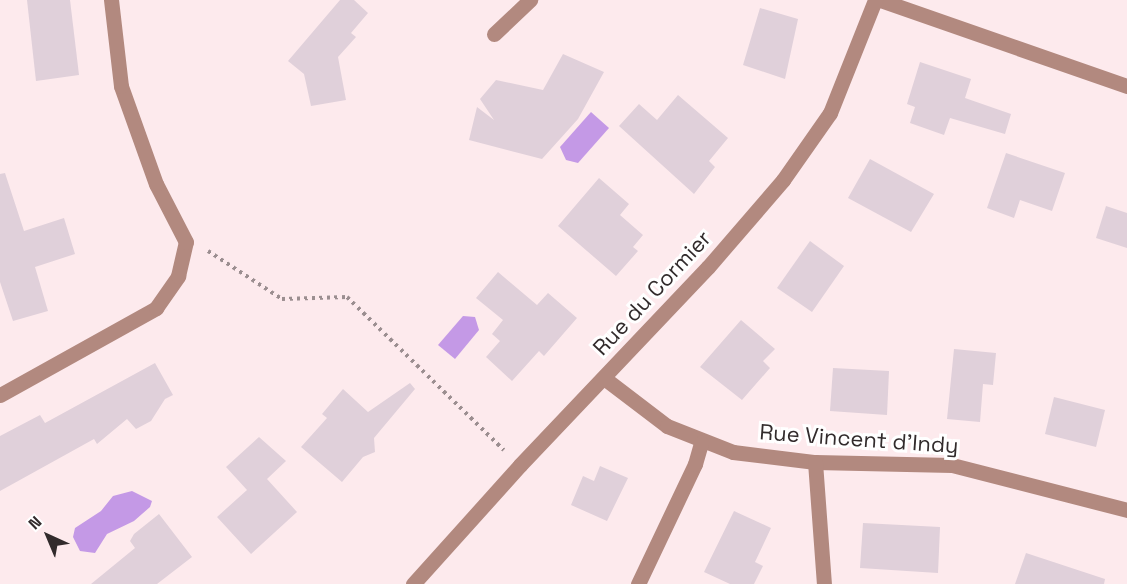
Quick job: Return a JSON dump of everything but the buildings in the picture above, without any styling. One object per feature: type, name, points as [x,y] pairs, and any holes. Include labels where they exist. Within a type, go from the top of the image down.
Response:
[{"type":"street","points":[[0,395],[156,308],[178,276],[186,242],[156,184],[121,86],[111,0]]},
{"type":"street","points":[[494,34],[530,0]]},
{"type":"street","name":"Rue du Cormier","points":[[413,584],[783,180],[830,113],[875,0]]},
{"type":"street","points":[[880,0],[1127,86]]},
{"type":"street","name":"Rue Vincent d'Indy","points":[[604,378],[667,426],[701,442],[733,452],[815,462],[952,465],[1127,510]]},
{"type":"street","points":[[638,584],[695,464],[701,442]]},
{"type":"street","points":[[815,462],[824,584]]},
{"type":"path","points":[[186,242],[217,254],[234,271],[282,299],[347,297],[520,465]]},
{"type":"shaded area","points":[[591,112],[609,128],[578,163],[566,160],[560,147]]},
{"type":"shaded area","points":[[463,316],[475,317],[479,330],[455,359],[438,345]]},
{"type":"shaded area","points":[[132,491],[152,501],[150,507],[134,521],[107,534],[95,553],[80,551],[73,537],[75,528],[101,511],[113,496]]}]
